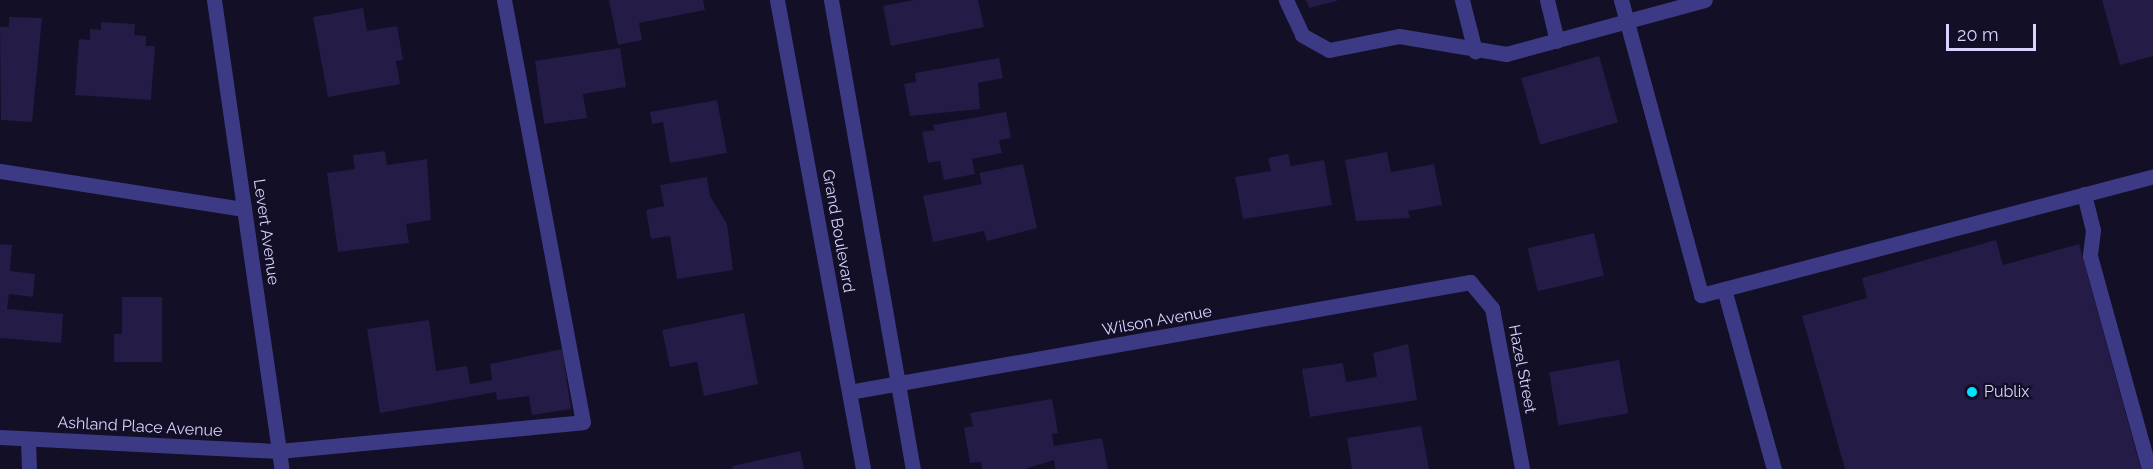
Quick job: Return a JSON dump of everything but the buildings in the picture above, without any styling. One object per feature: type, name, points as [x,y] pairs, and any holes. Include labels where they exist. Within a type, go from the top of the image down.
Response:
[{"type":"street","name":"Levert Avenue","points":[[214,0],[282,469]]},
{"type":"street","name":"Ashland Place Avenue","points":[[0,437],[279,451],[583,422],[504,0]]},
{"type":"street","name":"Grand Boulevard","points":[[777,0],[863,469]]},
{"type":"street","name":"Grand Boulevard","points":[[831,0],[896,384],[913,469]]},
{"type":"street","points":[[1286,0],[1302,35],[1329,50],[1399,36],[1475,51],[1506,54],[1705,0]]},
{"type":"street","points":[[1462,0],[1475,51]]},
{"type":"street","points":[[1547,0],[1557,40]]},
{"type":"street","points":[[1621,0],[1701,295],[2153,176]]},
{"type":"street","points":[[0,171],[244,209]]},
{"type":"street","points":[[2084,194],[2093,230],[2091,256],[2149,469]]},
{"type":"street","name":"Wilson Avenue","points":[[849,392],[1470,282]]},
{"type":"street","name":"Hazel Street","points":[[1470,282],[1492,308],[1522,469]]},
{"type":"street","points":[[1724,289],[1774,469]]},
{"type":"street","points":[[28,440],[29,469]]},
{"type":"place","name":"Publix","points":[[1972,392]]}]
